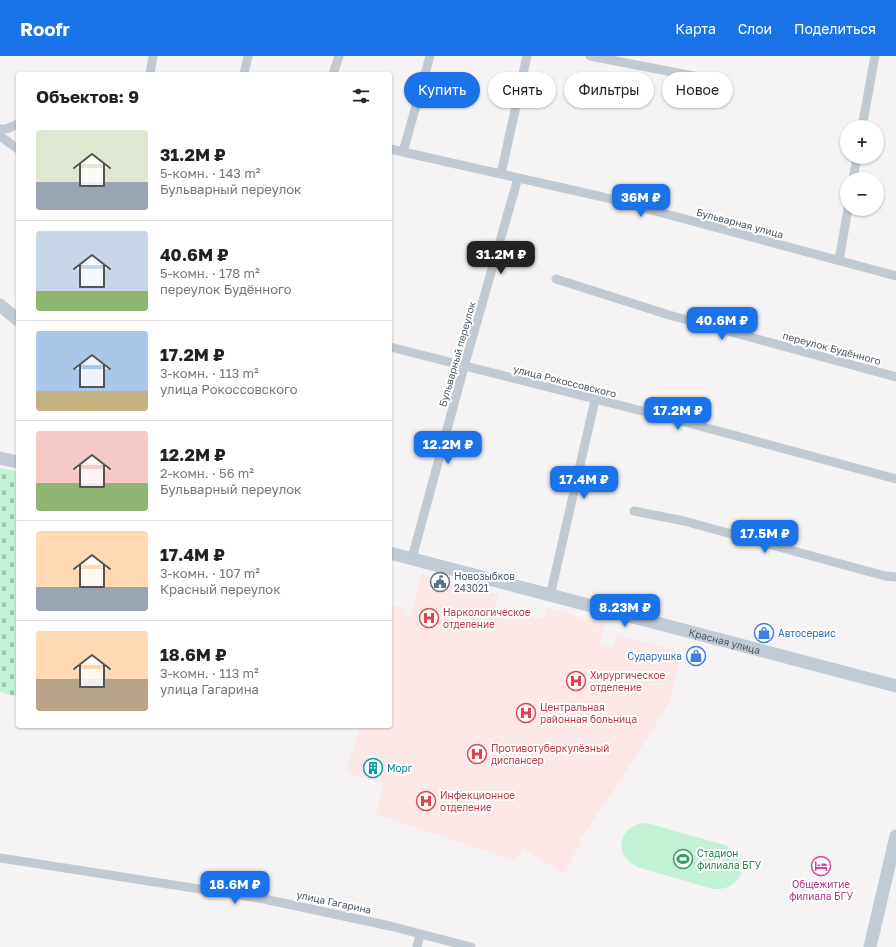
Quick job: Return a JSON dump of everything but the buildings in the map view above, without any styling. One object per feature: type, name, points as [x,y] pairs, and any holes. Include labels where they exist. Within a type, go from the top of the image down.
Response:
[{"type":"main road","points":[[0,305],[16,318]]},
{"type":"main road","points":[[0,458],[16,462]]},
{"type":"main road","name":"Красная улица","points":[[392,553],[896,686]]},
{"type":"main road","points":[[870,947],[894,855],[896,836]]},
{"type":"street","points":[[150,72],[153,56]]},
{"type":"street","points":[[244,72],[248,56]]},
{"type":"street","points":[[334,72],[339,56]]},
{"type":"street","points":[[403,152],[430,56]]},
{"type":"street","points":[[502,174],[527,56]]},
{"type":"street","points":[[590,56],[673,72]]},
{"type":"street","points":[[863,120],[875,56]]},
{"type":"street","points":[[0,129],[6,129],[16,125]]},
{"type":"street","points":[[0,136],[16,148]]},
{"type":"street","name":"Бульварная улица","points":[[392,149],[603,197],[896,276]]},
{"type":"street","name":"Бульварный переулок","points":[[412,558],[464,367],[518,178]]},
{"type":"street","points":[[838,260],[847,216]]},
{"type":"street","name":"переулок Будённого","points":[[556,279],[669,315],[896,377]]},
{"type":"street","name":"улица Рокоссовского","points":[[392,349],[691,424],[896,479]]},
{"type":"street","points":[[550,596],[574,497],[595,400]]},
{"type":"street","points":[[634,511],[684,521],[885,576],[896,577]]},
{"type":"street","name":"улица Гагарина","points":[[0,858],[264,899],[331,913],[471,947]]},
{"type":"street","points":[[417,947],[420,934]]},
{"type":"shaded area","name":"Центральная районная больница","points":[[422,574],[430,576],[429,579],[458,587],[459,584],[498,595],[495,606],[545,619],[548,608],[605,624],[600,644],[613,647],[617,635],[682,652],[670,701],[624,775],[580,840],[582,841],[564,874],[523,849],[515,861],[376,814],[384,784],[346,772],[360,728],[392,728],[392,606],[404,609],[403,614],[411,616]]},
{"type":"green space","points":[[0,468],[16,472],[16,696],[0,692]]},
{"type":"green space","name":"Стадион филиала БГУ","points":[[642,823],[725,845],[734,851],[742,866],[738,880],[732,885],[724,888],[713,889],[637,867],[625,856],[622,849],[622,843],[623,837],[627,831]]},
{"type":"place","name":"Новозыбков 243021","points":[[440,582]]},
{"type":"place","name":"Наркологическое отделение","points":[[429,618]]},
{"type":"place","name":"Автосервис","points":[[764,633]]},
{"type":"place","name":"Сударушка","points":[[696,656]]},
{"type":"place","name":"Хирургическое отделение","points":[[576,681]]},
{"type":"place","name":"Центральная районная больница","points":[[526,713]]},
{"type":"place","name":"Противотуберкулёзный диспансер","points":[[477,754]]},
{"type":"place","name":"Морг","points":[[373,768]]},
{"type":"place","name":"Инфекционное отделение","points":[[426,801]]},
{"type":"place","name":"Стадион филиала БГУ","points":[[683,859]]},
{"type":"place","name":"Общежитие филиала БГУ","points":[[821,866]]}]
